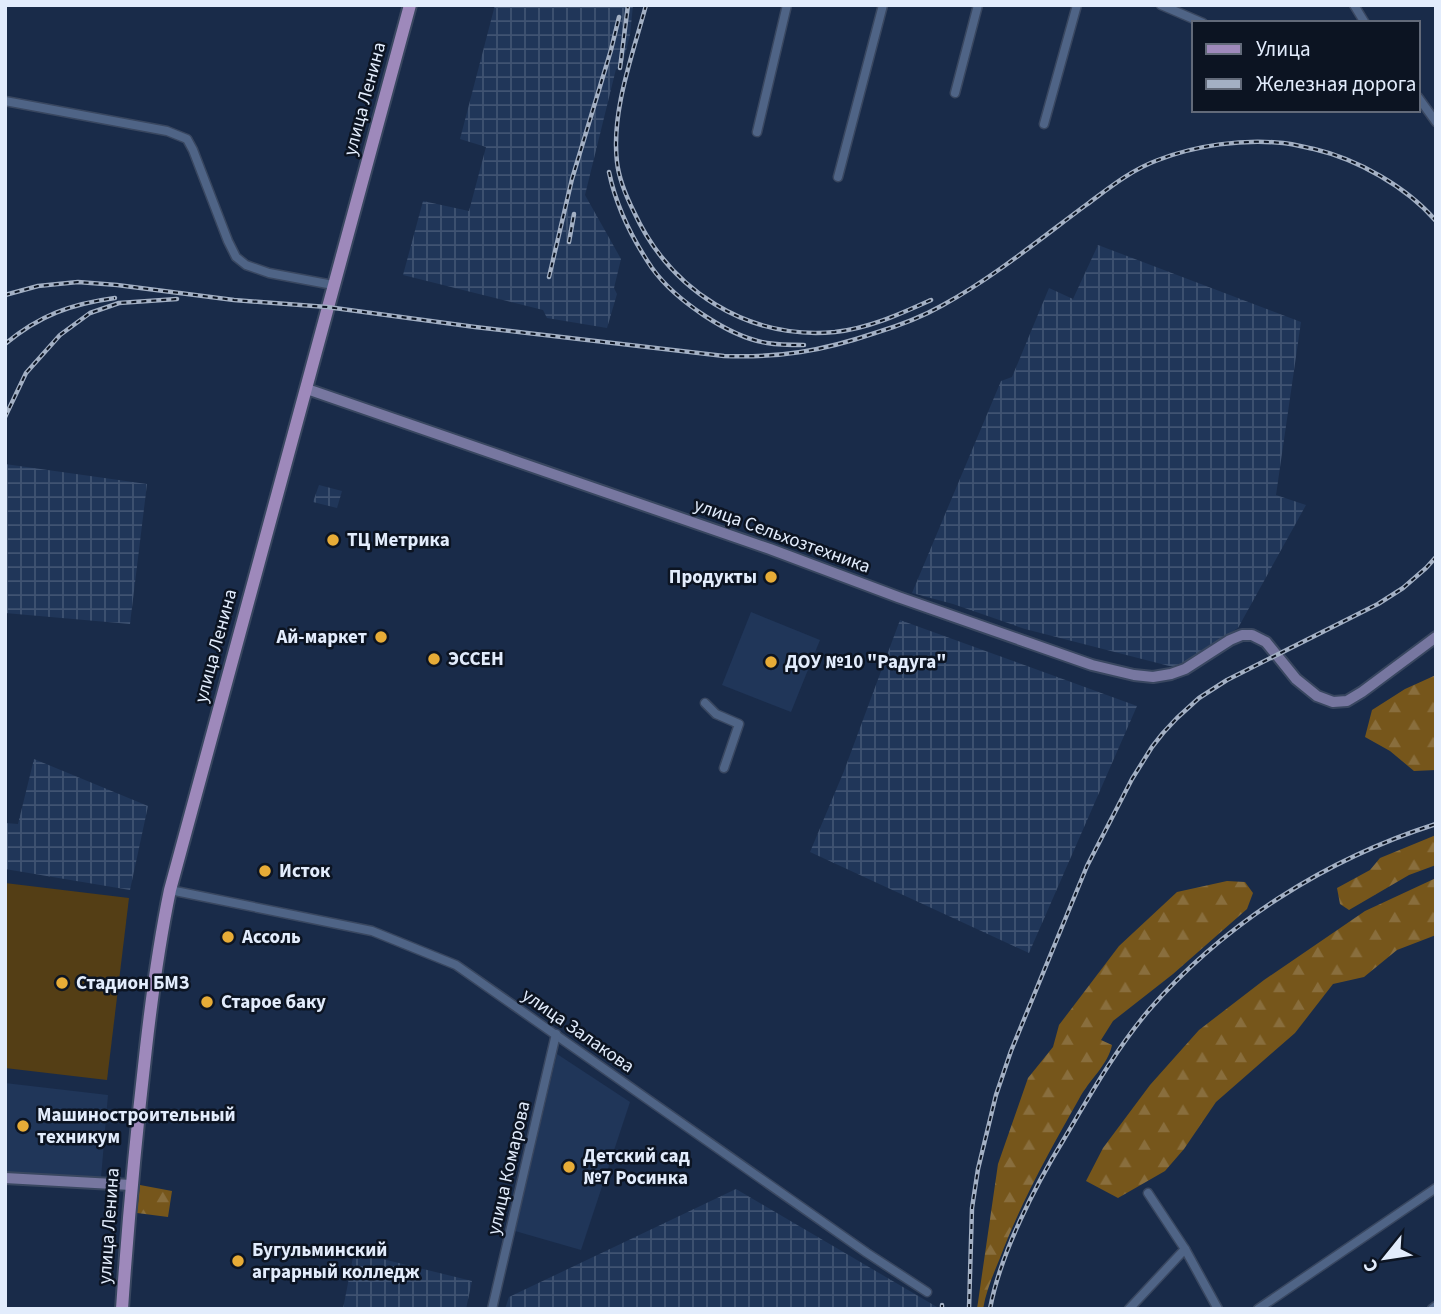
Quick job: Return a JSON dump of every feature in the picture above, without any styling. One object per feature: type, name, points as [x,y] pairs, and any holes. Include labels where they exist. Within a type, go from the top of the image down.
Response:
[{"type":"main road","name":"улица Ленина","points":[[122,1309],[131,1185],[155,976],[170,890],[410,5]]},
{"type":"street","points":[[757,132],[787,5]]},
{"type":"street","points":[[838,177],[883,5]]},
{"type":"street","points":[[955,93],[978,5]]},
{"type":"street","points":[[1044,124],[1077,5]]},
{"type":"street","points":[[1161,5],[1198,21]]},
{"type":"street","points":[[1354,5],[1364,21]]},
{"type":"street","points":[[5,101],[167,131],[187,139],[236,257],[246,265],[268,273],[333,285]]},
{"type":"street","points":[[1421,106],[1436,122]]},
{"type":"street","name":"улица Сельхозтехника","points":[[307,389],[770,549],[1092,665],[1135,675],[1153,677],[1171,674],[1185,669],[1230,640],[1242,635],[1252,635],[1266,642],[1296,679],[1317,696],[1333,702],[1348,701],[1436,637]]},
{"type":"street","points":[[705,703],[716,714],[739,724],[724,768]]},
{"type":"street","name":"улица Залакова","points":[[170,890],[372,931],[456,965],[866,1253],[927,1292]]},
{"type":"street","name":"улица Комарова","points":[[492,1309],[556,1034]]},
{"type":"street","points":[[5,1178],[131,1185]]},
{"type":"street","points":[[1258,1309],[1436,1188]]},
{"type":"street","points":[[1148,1193],[1185,1249],[1218,1309]]},
{"type":"street","points":[[1129,1309],[1185,1249]]},
{"type":"shaded area","points":[[495,5],[633,5],[630,35],[621,70],[616,69],[585,195],[621,259],[614,288],[617,294],[607,328],[547,318],[543,310],[403,275],[423,201],[469,211],[486,147],[460,139]]},
{"type":"shaded area","points":[[1098,245],[1301,322],[1276,495],[1306,505],[1238,628],[1177,668],[1025,629],[912,593],[1001,381],[1012,377],[1049,288],[1073,299]]},
{"type":"shaded area","points":[[5,464],[147,484],[130,624],[5,613]]},
{"type":"shaded area","points":[[319,485],[342,491],[337,508],[313,502]]},
{"type":"shaded area","name":"ДОУ №10 \"Радуга\"","points":[[751,612],[820,640],[791,712],[722,685]]},
{"type":"shaded area","points":[[900,620],[1137,706],[1029,953],[810,852],[844,771]]},
{"type":"shaded area","points":[[34,759],[148,806],[130,890],[5,869],[5,823],[18,824]]},
{"type":"shaded area","name":"Стадион БМЗ","points":[[5,883],[129,898],[107,1080],[5,1068]]},
{"type":"shaded area","name":"Детский сад №7 Росинка","points":[[557,1054],[630,1102],[581,1250],[515,1231]]},
{"type":"shaded area","points":[[5,1083],[108,1095],[101,1178],[5,1172]]},
{"type":"shaded area","points":[[736,1189],[938,1309],[505,1309],[509,1297]]},
{"type":"shaded area","points":[[354,1252],[472,1281],[466,1309],[343,1309]]},
{"type":"green space","points":[[1436,675],[1436,770],[1414,771],[1390,751],[1365,737],[1372,710],[1405,689]]},
{"type":"green space","points":[[1436,835],[1436,865],[1409,875],[1349,910],[1340,904],[1337,888],[1370,870],[1380,858]]},
{"type":"green space","points":[[1436,878],[1436,935],[1397,950],[1364,977],[1333,984],[1295,1033],[1216,1102],[1184,1149],[1165,1171],[1118,1198],[1086,1181],[1103,1148],[1150,1085],[1199,1030],[1264,980],[1365,911]]},
{"type":"green space","points":[[1227,881],[1245,882],[1253,893],[1247,909],[1173,974],[1113,1021],[1101,1040],[1112,1045],[1110,1052],[1079,1099],[1036,1177],[1008,1237],[983,1309],[977,1309],[998,1164],[1028,1078],[1053,1047],[1059,1025],[1119,946],[1177,892]]},
{"type":"green space","points":[[140,1185],[172,1191],[168,1217],[137,1213]]},
{"type":"railway","points":[[620,68],[628,5]]},
{"type":"railway","points":[[646,5],[620,103],[617,162],[623,188],[634,212],[649,240],[668,265],[690,286],[715,304],[742,318],[772,328],[835,332],[873,324],[931,300]]},
{"type":"railway","points":[[549,277],[572,179],[619,17]]},
{"type":"railway","points":[[5,295],[38,286],[78,282],[117,285],[234,300],[327,307],[724,356],[764,356],[837,344],[927,313],[999,270],[1129,174],[1158,160],[1204,147],[1267,142],[1291,144],[1330,154],[1364,167],[1396,186],[1436,221]]},
{"type":"railway","points":[[609,172],[616,197],[632,234],[652,268],[674,292],[704,315],[736,333],[767,343],[804,345]]},
{"type":"railway","points":[[569,242],[574,214]]},
{"type":"railway","points":[[5,344],[31,325],[57,312],[115,298]]},
{"type":"railway","points":[[5,417],[26,373],[60,335],[90,313],[119,303],[177,299]]},
{"type":"railway","points":[[969,1309],[972,1208],[978,1169],[996,1095],[1011,1051],[1087,866],[1132,779],[1163,733],[1199,698],[1227,680],[1378,604],[1403,588],[1436,557]]},
{"type":"railway","points":[[990,1309],[1010,1243],[1042,1178],[1125,1040],[1149,1010],[1210,949],[1280,898],[1355,856],[1436,824]]},
{"type":"place","name":"ТЦ Метрика","points":[[333,540]]},
{"type":"place","name":"Продукты","points":[[771,577]]},
{"type":"place","name":"Ай-маркет","points":[[381,637]]},
{"type":"place","name":"ЭССЕН","points":[[434,659]]},
{"type":"place","name":"ДОУ №10 \"Радуга\"","points":[[771,662]]},
{"type":"place","name":"Исток","points":[[265,871]]},
{"type":"place","name":"Ассоль","points":[[228,937]]},
{"type":"place","name":"Стадион БМЗ","points":[[62,983]]},
{"type":"place","name":"Старое баку","points":[[207,1002]]},
{"type":"place","name":"Машиностроительный техникум","points":[[23,1126]]},
{"type":"place","name":"Детский сад №7 Росинка","points":[[569,1167]]},
{"type":"place","name":"Бугульминский аграрный колледж","points":[[238,1261]]}]
